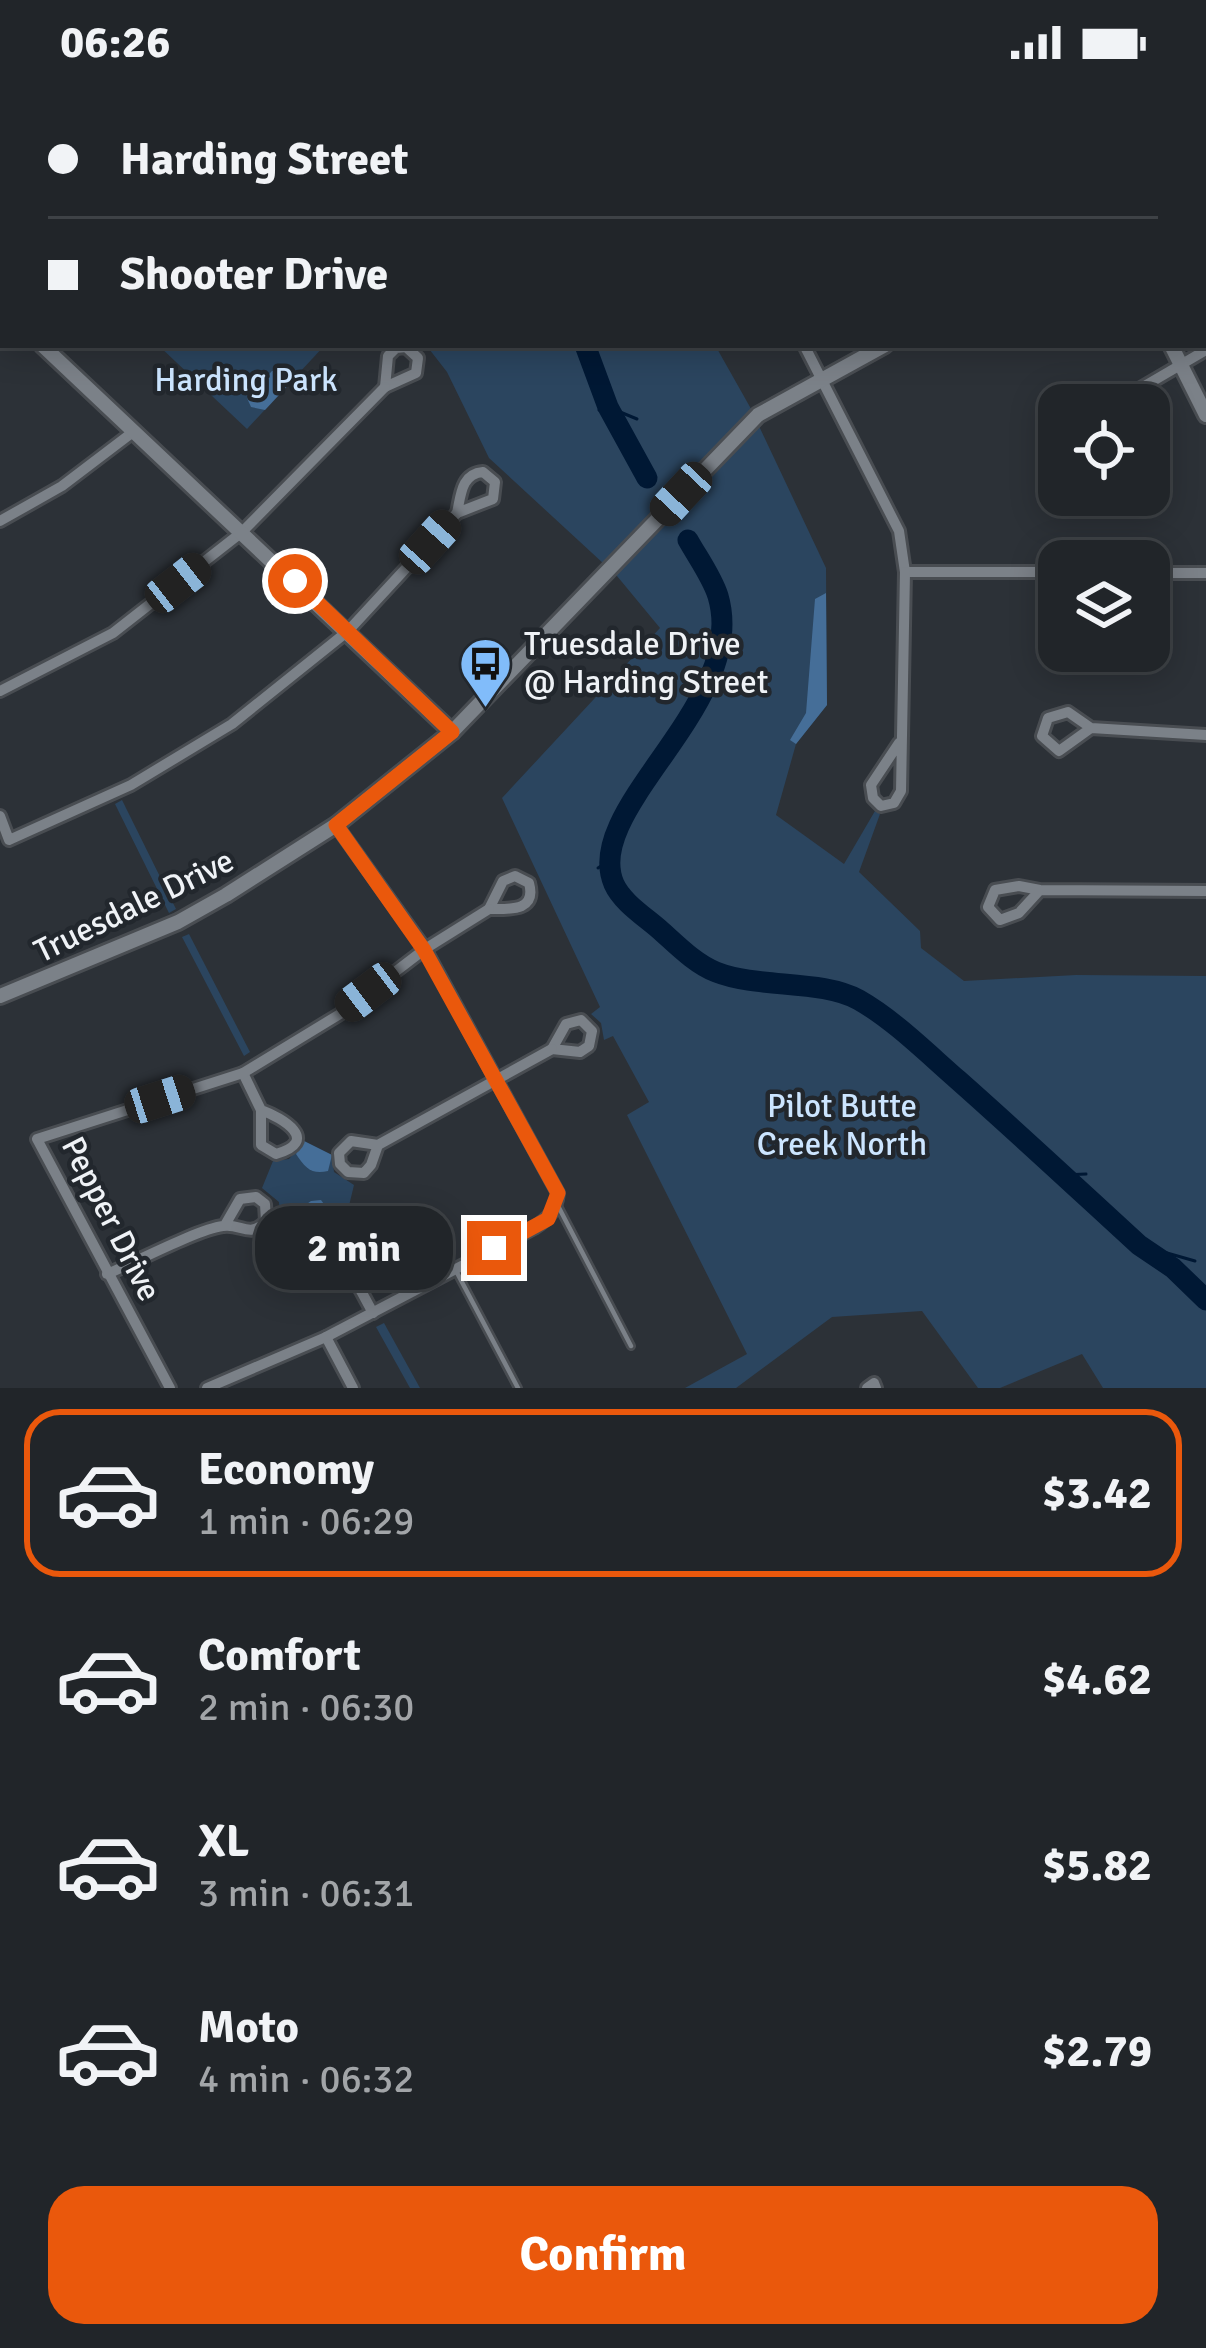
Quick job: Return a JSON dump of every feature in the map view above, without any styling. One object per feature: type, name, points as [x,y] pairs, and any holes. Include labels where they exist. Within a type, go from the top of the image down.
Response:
[{"type":"street","points":[[45,348],[452,732]]},
{"type":"street","points":[[806,348],[899,531],[905,572],[901,791],[894,803],[881,806],[873,798],[871,785],[899,743]]},
{"type":"street","name":"Truesdale Drive","points":[[0,996],[178,922],[336,825],[452,732],[758,415],[879,348]]},
{"type":"street","points":[[1173,348],[1206,415]]},
{"type":"street","points":[[1147,384],[1206,350]]},
{"type":"street","points":[[0,691],[113,633],[242,532],[385,387]]},
{"type":"street","points":[[0,521],[62,486],[133,432]]},
{"type":"street","points":[[0,816],[9,840],[131,785],[232,724],[348,631],[457,512]]},
{"type":"street","points":[[905,572],[1038,572]]},
{"type":"street","points":[[1170,572],[1206,573]]},
{"type":"street","points":[[1091,728],[1206,735]]},
{"type":"street","points":[[207,1388],[373,1313],[548,1219],[556,1204],[558,1193],[424,950],[336,825]]},
{"type":"street","points":[[1040,890],[1019,913],[1000,920],[988,907],[994,890],[1019,886],[1206,891]]},
{"type":"street","name":"Pepper Drive","points":[[170,1388],[37,1139],[243,1073],[340,1014],[424,950],[489,910]]},
{"type":"street","points":[[378,1145],[552,1048]]},
{"type":"street","points":[[243,1073],[261,1110]]},
{"type":"street","points":[[107,1274],[225,1225]]},
{"type":"street","points":[[347,1265],[373,1313]]},
{"type":"street","points":[[326,1337],[352,1388]]},
{"type":"street","points":[[867,1388],[874,1383],[876,1388]]},
{"type":"lane","points":[[556,1204],[631,1346]]},
{"type":"lane","points":[[455,1269],[518,1388]]},
{"type":"green space","name":"Harding Park","points":[[161,348],[322,348],[247,429]]},
{"type":"green space","name":"Pilot Butte Creek North","points":[[428,348],[717,348],[826,568],[827,705],[796,744],[776,815],[844,864],[875,811],[880,814],[859,872],[920,931],[921,948],[964,981],[1076,975],[1206,976],[1206,1388],[1103,1388],[1082,1354],[1000,1388],[978,1388],[922,1311],[832,1317],[736,1388],[685,1388],[747,1354],[627,1115],[649,1102],[613,1036],[604,1040],[601,1023],[591,1014],[600,1007],[502,798],[660,628],[617,576],[489,458],[447,372]]},
{"type":"green space","points":[[122,800],[176,909],[169,913],[115,804]]},
{"type":"green space","points":[[189,934],[250,1052],[244,1056],[182,937]]},
{"type":"green space","points":[[304,1141],[332,1155],[334,1172],[354,1185],[347,1214],[327,1211],[310,1235],[280,1223],[279,1202],[262,1188],[273,1161],[289,1159]]},
{"type":"green space","points":[[384,1323],[420,1388],[410,1388],[376,1327]]},
{"type":"shaded area","points":[[284,368],[293,380],[265,410],[251,407],[247,398],[272,371]]},
{"type":"shaded area","points":[[826,593],[827,705],[796,744],[790,740],[806,713],[815,599]]},
{"type":"shaded area","points":[[304,1141],[332,1155],[328,1171],[313,1171],[303,1163],[296,1154]]},
{"type":"shaded area","points":[[321,1200],[326,1207],[310,1235],[280,1223],[311,1201]]},
{"type":"waterway","points":[[586,348],[608,407],[647,478]]},
{"type":"waterway","points":[[599,410],[605,400]]},
{"type":"waterway","points":[[608,407],[637,419]]},
{"type":"waterway","points":[[688,540],[718,596],[721,636],[711,676],[621,822],[610,854],[618,891],[708,968],[751,981],[844,993],[872,1008],[1206,1300]]},
{"type":"waterway","points":[[598,868],[610,860]]},
{"type":"waterway","points":[[1040,1155],[1040,1163]]},
{"type":"waterway","points":[[1063,1175],[1086,1174]]},
{"type":"waterway","points":[[1139,1245],[1195,1261]]},
{"type":"place","name":"Truesdale Drive @ Harding Street","points":[[485,709]]},
{"type":"route","points":[[295,581],[452,732],[336,825],[424,950],[558,1193],[548,1219],[494,1248]]}]
